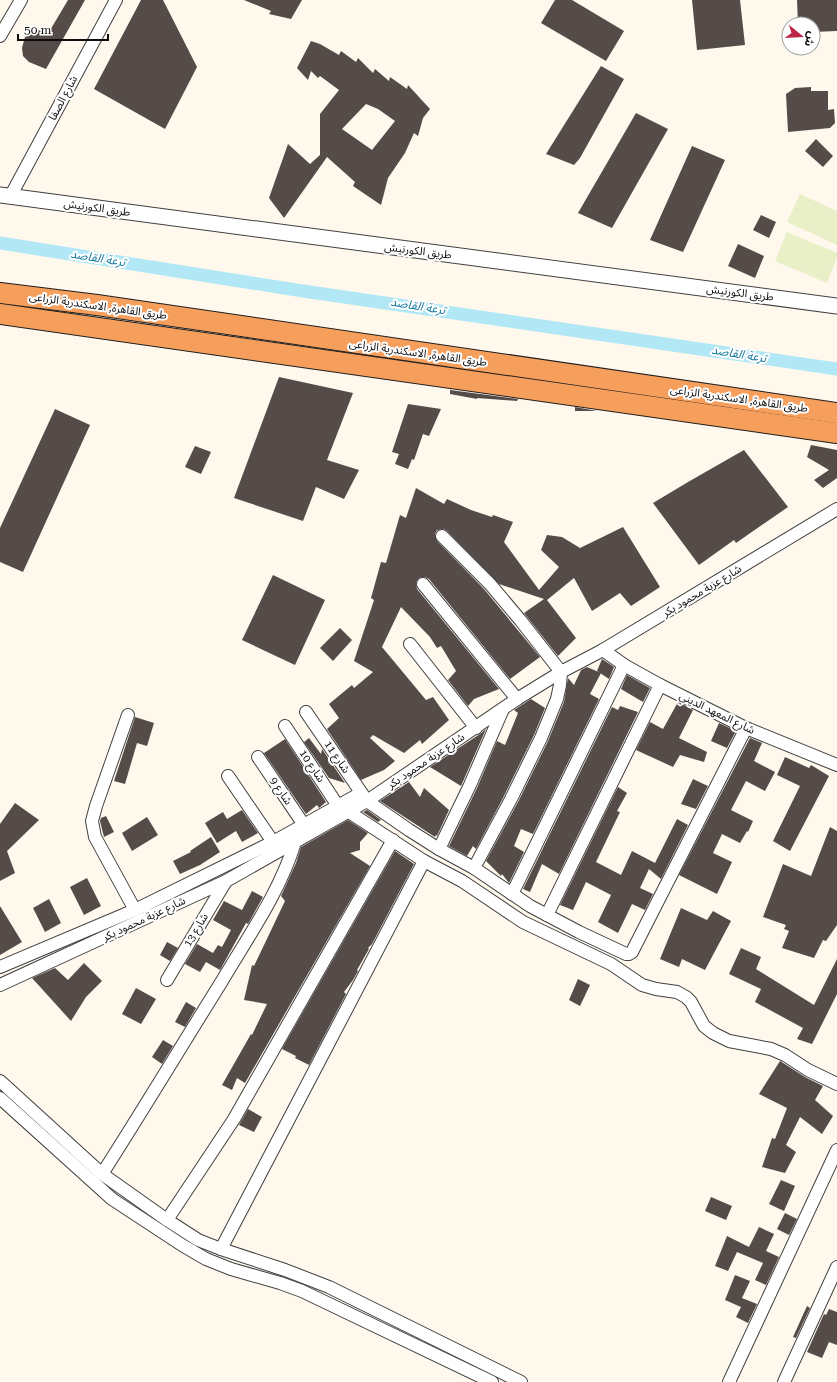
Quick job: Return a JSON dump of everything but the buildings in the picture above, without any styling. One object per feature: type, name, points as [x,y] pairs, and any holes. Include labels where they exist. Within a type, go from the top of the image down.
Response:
[{"type":"highway","name":"طريق القاهرة, الاسكندرية الزراعى","points":[[3,293],[97,305],[837,413]]},
{"type":"highway","points":[[2,315],[3,293]]},
{"type":"highway","points":[[94,328],[97,305]]},
{"type":"highway","name":"طريق القاهرة, الاسكندرية الزراعى","points":[[2,315],[837,433]]},
{"type":"street","points":[[0,36],[21,0]]},
{"type":"street","name":"شارع الصفا","points":[[5,196],[116,0]]},
{"type":"street","name":"طريق الكورنيش","points":[[5,196],[837,306]]},
{"type":"street","name":"شارع عزبة محمود بكر","points":[[0,985],[226,881],[295,842],[344,809],[476,728],[516,699],[561,672],[603,650],[837,510]]},
{"type":"street","points":[[442,536],[490,584],[561,672],[557,699],[541,738],[511,800],[474,868]]},
{"type":"street","points":[[423,584],[516,699]]},
{"type":"street","points":[[410,644],[476,728]]},
{"type":"street","name":"شارع المعهد الديني","points":[[603,650],[624,665],[660,685],[746,728],[837,765]]},
{"type":"street","points":[[512,894],[624,665]]},
{"type":"street","points":[[547,915],[660,685]]},
{"type":"street","points":[[439,849],[470,785],[503,709]]},
{"type":"street","name":"شارع 11","points":[[306,712],[364,797]]},
{"type":"street","points":[[128,715],[92,821],[95,837],[135,910]]},
{"type":"street","name":"شارع 10","points":[[285,726],[344,809]]},
{"type":"street","points":[[364,797],[439,849],[474,868],[512,894],[547,915],[579,932],[626,954],[629,954],[632,952],[746,728]]},
{"type":"street","name":"شارع 9","points":[[258,757],[304,825]]},
{"type":"street","points":[[228,776],[273,842]]},
{"type":"street","points":[[344,809],[424,861],[462,881],[523,922],[611,964],[642,985],[677,992],[682,995],[691,1002],[704,1026],[713,1033],[729,1041],[771,1049],[785,1055],[808,1070],[837,1084]]},
{"type":"street","name":"شارع عزبة محمود بكر","points":[[0,968],[135,910],[273,842],[304,825],[344,809]]},
{"type":"street","points":[[167,1220],[234,1119],[393,840]]},
{"type":"street","points":[[102,1174],[246,941],[283,875],[295,842]]},
{"type":"street","points":[[221,1249],[424,861]]},
{"type":"street","name":"شارع 13","points":[[167,980],[226,881]]},
{"type":"street","points":[[0,1081],[102,1174],[198,1240],[329,1287],[521,1382]]},
{"type":"street","points":[[0,1098],[112,1198],[200,1255],[231,1269],[302,1291],[492,1382]]},
{"type":"street","points":[[729,1382],[837,1150]]},
{"type":"street","points":[[784,1382],[837,1267]]},
{"type":"green space","points":[[800,194],[837,211],[837,245],[787,222]]},
{"type":"green space","points":[[787,232],[837,253],[837,258],[827,283],[775,261]]},
{"type":"waterway","name":"ترعة القاصد","points":[[0,243],[303,291],[837,369]]}]
